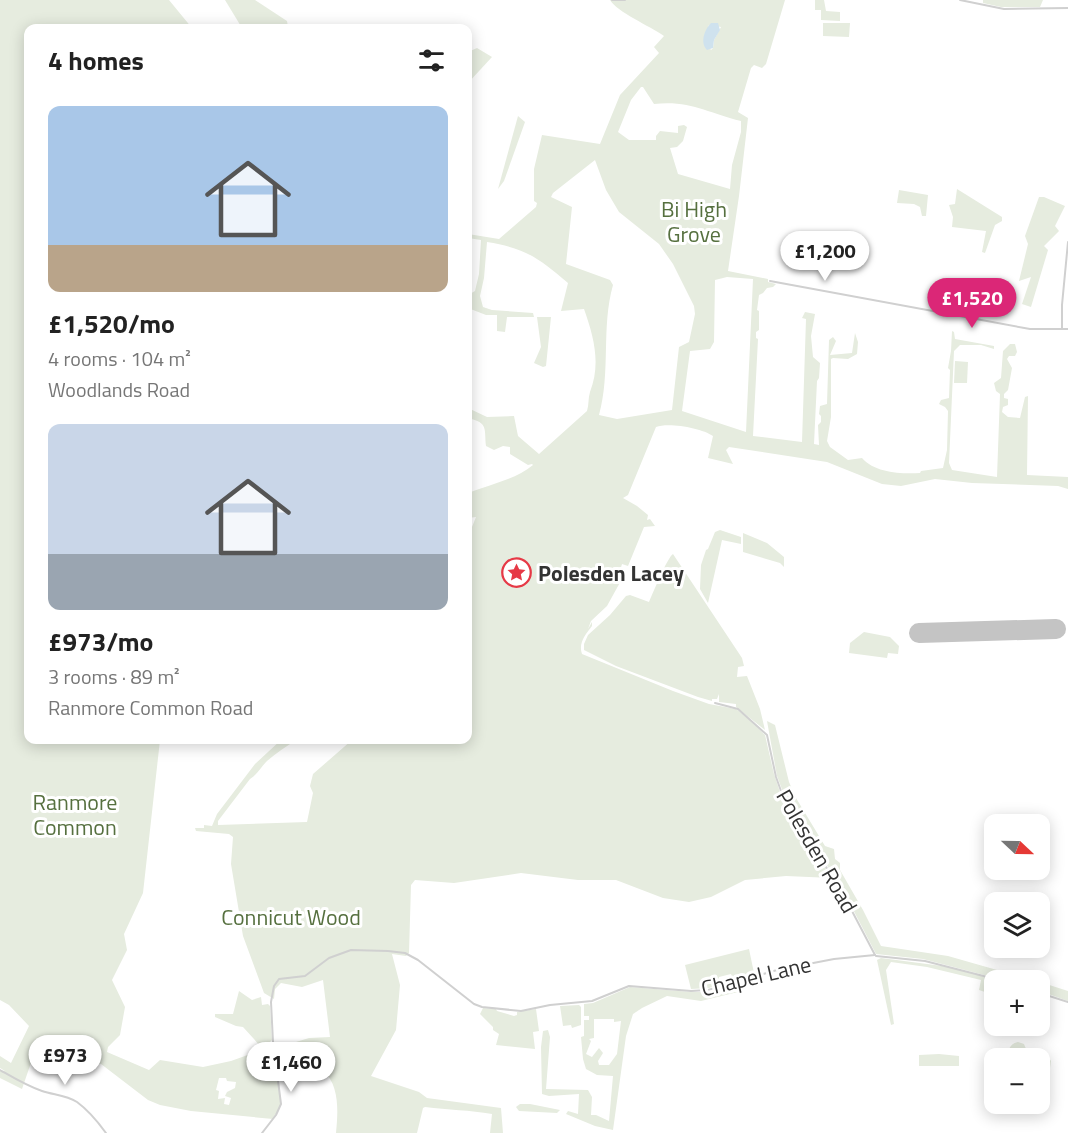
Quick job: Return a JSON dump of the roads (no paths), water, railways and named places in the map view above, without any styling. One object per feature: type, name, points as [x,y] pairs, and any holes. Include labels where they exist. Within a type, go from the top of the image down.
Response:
[{"type":"street","points":[[612,0],[625,0]]},
{"type":"street","points":[[960,0],[1004,9],[1068,8]]},
{"type":"street","points":[[1062,329],[1068,242]]},
{"type":"street","points":[[770,281],[1029,329],[1068,329]]},
{"type":"street","name":"Polesden Road","points":[[715,703],[738,710],[767,735],[776,777],[786,805],[841,890],[875,955]]},
{"type":"street","name":"Chapel Lane","points":[[261,1133],[276,1115],[281,1104],[273,1042],[271,995],[274,986],[279,980],[305,976],[329,958],[351,950],[370,949],[405,953],[429,968],[474,1004],[521,1011],[550,1005],[592,1002],[629,986],[691,991],[708,990],[777,970],[834,959],[875,955],[941,965],[984,976]]},
{"type":"street","points":[[1050,996],[1068,1002]]},
{"type":"street","points":[[0,1070],[43,1091],[66,1096],[93,1117],[106,1133]]},
{"type":"water","points":[[711,23],[718,23],[720,30],[714,40],[713,48],[707,50],[704,36]]},
{"type":"place","name":"Polesden Lacey","points":[[517,573]]},
{"type":"park label","name":"Bi High Grove","points":[[694,222]]},
{"type":"park label","name":"Ranmore Common","points":[[75,814]]},
{"type":"park label","name":"Connicut Wood","points":[[291,917]]}]
